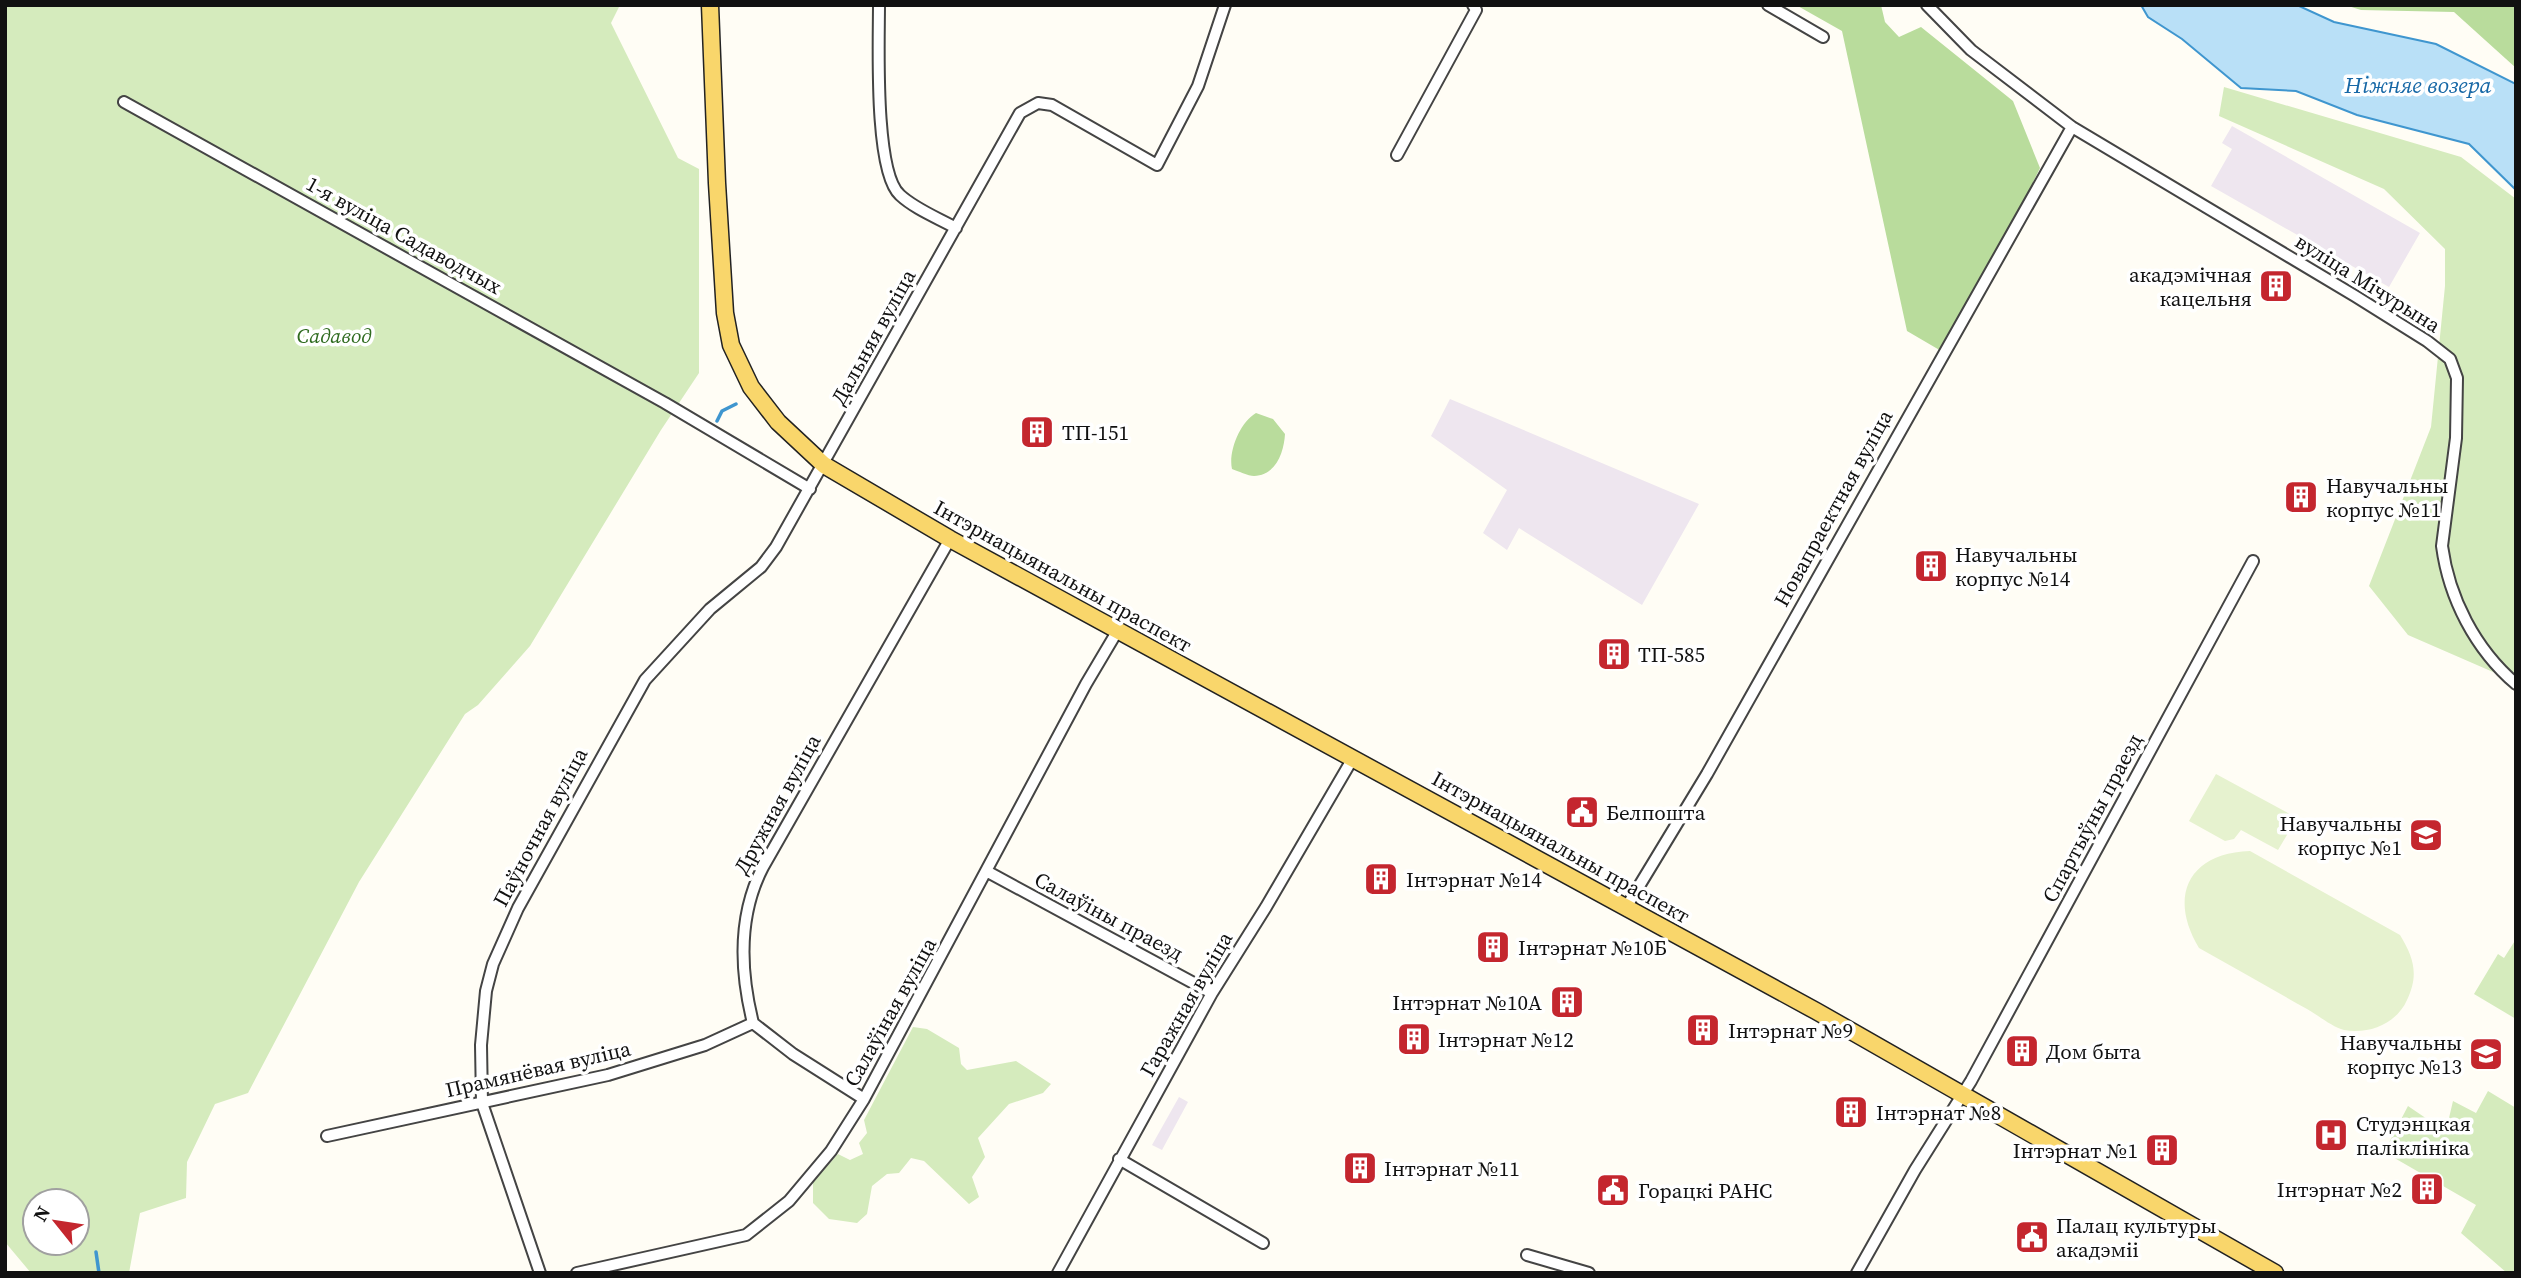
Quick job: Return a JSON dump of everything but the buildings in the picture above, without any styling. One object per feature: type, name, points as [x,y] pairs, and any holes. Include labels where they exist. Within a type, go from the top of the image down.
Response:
[{"type":"main road","name":"Інтэрнацыянальны праспект","points":[[710,5],[725,313],[731,345],[751,387],[779,422],[824,465],[950,539],[1627,906],[1964,1093],[2275,1273]]},
{"type":"street","points":[[879,5],[879,92],[890,182],[900,195],[956,228]]},
{"type":"street","name":"Дальняя вуліца","points":[[824,465],[1020,113],[1038,103],[1058,108],[1157,165],[1198,86],[1225,5]]},
{"type":"street","points":[[1768,5],[1823,37]]},
{"type":"street","points":[[1927,5],[1971,50],[2072,127]]},
{"type":"street","points":[[1397,155],[1476,7]]},
{"type":"street","name":"1-я вуліца Садаводчых","points":[[124,102],[665,403],[810,489]]},
{"type":"street","name":"вуліца Мічурына","points":[[2072,127],[2355,296],[2427,341],[2450,359],[2457,378],[2456,424],[2442,546],[2445,567],[2451,592],[2463,615],[2498,669],[2516,684]]},
{"type":"street","name":"Новапраектная вуліца","points":[[1627,906],[1707,774],[2072,127]]},
{"type":"street","name":"Паўночная вуліца","points":[[540,1273],[482,1102],[481,1045],[486,991],[493,964],[518,908],[645,680],[709,609],[761,567],[824,465]]},
{"type":"street","name":"Дружная вуліца","points":[[753,1023],[744,951],[745,916],[750,891],[950,539]]},
{"type":"street","name":"Спартыўны праезд","points":[[1857,1273],[1915,1170],[1964,1093],[2253,561]]},
{"type":"street","name":"Салаўіная вуліца","points":[[577,1273],[746,1235],[789,1201],[831,1151],[864,1099],[988,872],[1086,684],[1118,630]]},
{"type":"street","name":"Гаражная вуліца","points":[[1058,1273],[1212,993],[1353,758]]},
{"type":"street","name":"Салаўіны праезд","points":[[988,872],[1212,993]]},
{"type":"street","points":[[753,1023],[793,1054],[864,1099]]},
{"type":"street","name":"Прамянёвая вуліца","points":[[327,1136],[608,1075],[705,1045],[753,1023]]},
{"type":"street","points":[[1119,1159],[1263,1243]]},
{"type":"street","points":[[1527,1255],[1589,1273]]},
{"type":"shaded area","points":[[2232,126],[2420,233],[2389,287],[2211,186],[2232,149],[2222,143]]},
{"type":"shaded area","points":[[1450,399],[1699,504],[1642,605],[1519,528],[1507,550],[1483,533],[1507,490],[1431,436]]},
{"type":"shaded area","points":[[1179,1097],[1188,1102],[1162,1150],[1152,1145]]},
{"type":"green space","name":"Садавод","points":[[5,5],[620,5],[611,23],[678,158],[699,169],[699,373],[661,430],[530,646],[478,705],[465,714],[359,882],[248,1093],[215,1104],[187,1162],[186,1198],[140,1213],[129,1273],[31,1273],[5,1242]]},
{"type":"green space","points":[[1796,5],[1881,5],[1885,22],[1899,37],[1921,27],[2013,101],[2040,168],[1948,355],[1907,331],[1842,31]]},
{"type":"green space","points":[[2345,5],[2516,5],[2516,68],[2454,12],[2361,10]]},
{"type":"green space","points":[[2224,87],[2461,157],[2516,199],[2516,682],[2408,635],[2369,586],[2431,427],[2445,286],[2445,249],[2384,189],[2219,116]]},
{"type":"green space","points":[[1256,413],[1273,419],[1285,434],[1281,454],[1274,467],[1262,475],[1254,476],[1232,469],[1231,462],[1240,430]]},
{"type":"green space","points":[[2216,774],[2297,818],[2278,850],[2241,830],[2234,839],[2225,841],[2189,821]]},
{"type":"green space","points":[[2250,851],[2400,935],[2412,959],[2413,983],[2402,1008],[2389,1021],[2363,1031],[2344,1030],[2199,948],[2185,912],[2185,895],[2190,881],[2198,869],[2212,860]]},
{"type":"green space","points":[[2516,939],[2516,1019],[2474,994],[2498,954],[2504,958]]},
{"type":"green space","points":[[913,1027],[927,1029],[959,1048],[961,1064],[967,1070],[1016,1061],[1051,1084],[1043,1093],[1009,1104],[978,1138],[985,1157],[972,1177],[979,1197],[969,1204],[924,1161],[911,1158],[899,1173],[887,1174],[872,1186],[867,1214],[857,1223],[829,1219],[813,1203],[813,1182],[838,1154],[850,1160],[863,1154],[859,1143],[867,1133],[864,1120]]},
{"type":"green space","points":[[2488,1091],[2516,1108],[2516,1273],[2507,1273],[2461,1233],[2476,1205],[2384,1152],[2408,1106],[2430,1121],[2449,1118],[2453,1101],[2476,1113]]},
{"type":"water","name":"Ніжняе возера","points":[[2141,5],[2297,5],[2334,22],[2436,44],[2516,84],[2516,190],[2469,144],[2357,115],[2296,91],[2241,88],[2182,39],[2148,17]]},
{"type":"waterway","points":[[717,421],[722,411],[736,404]]},
{"type":"waterway","points":[[96,1252],[99,1273]]},
{"type":"place","name":"акадэмічная кацельня","points":[[2276,286]]},
{"type":"place","name":"ТП-151","points":[[1037,432]]},
{"type":"place","name":"Навучальны корпус №11","points":[[2301,497]]},
{"type":"place","name":"Навучальны корпус №14","points":[[1931,566]]},
{"type":"place","name":"ТП-585","points":[[1614,654]]},
{"type":"place","name":"Белпошта","points":[[1582,812]]},
{"type":"place","name":"Навучальны корпус №1","points":[[2426,835]]},
{"type":"place","name":"Інтэрнат №14","points":[[1381,879]]},
{"type":"place","name":"Інтэрнат №10Б","points":[[1493,947]]},
{"type":"place","name":"Інтэрнат №10А","points":[[1567,1002]]},
{"type":"place","name":"Інтэрнат №9","points":[[1703,1030]]},
{"type":"place","name":"Інтэрнат №12","points":[[1414,1039]]},
{"type":"place","name":"Дом быта","points":[[2022,1051]]},
{"type":"place","name":"Навучальны корпус №13","points":[[2486,1054]]},
{"type":"place","name":"Інтэрнат №8","points":[[1851,1112]]},
{"type":"place","name":"Студэнцкая паліклініка","points":[[2331,1135]]},
{"type":"place","name":"Інтэрнат №1","points":[[2162,1150]]},
{"type":"place","name":"Інтэрнат №11","points":[[1360,1168]]},
{"type":"place","name":"Інтэрнат №2","points":[[2427,1189]]},
{"type":"place","name":"Горацкі РАНС","points":[[1613,1190]]},
{"type":"place","name":"Палац культуры акадэміі","points":[[2032,1237]]}]
